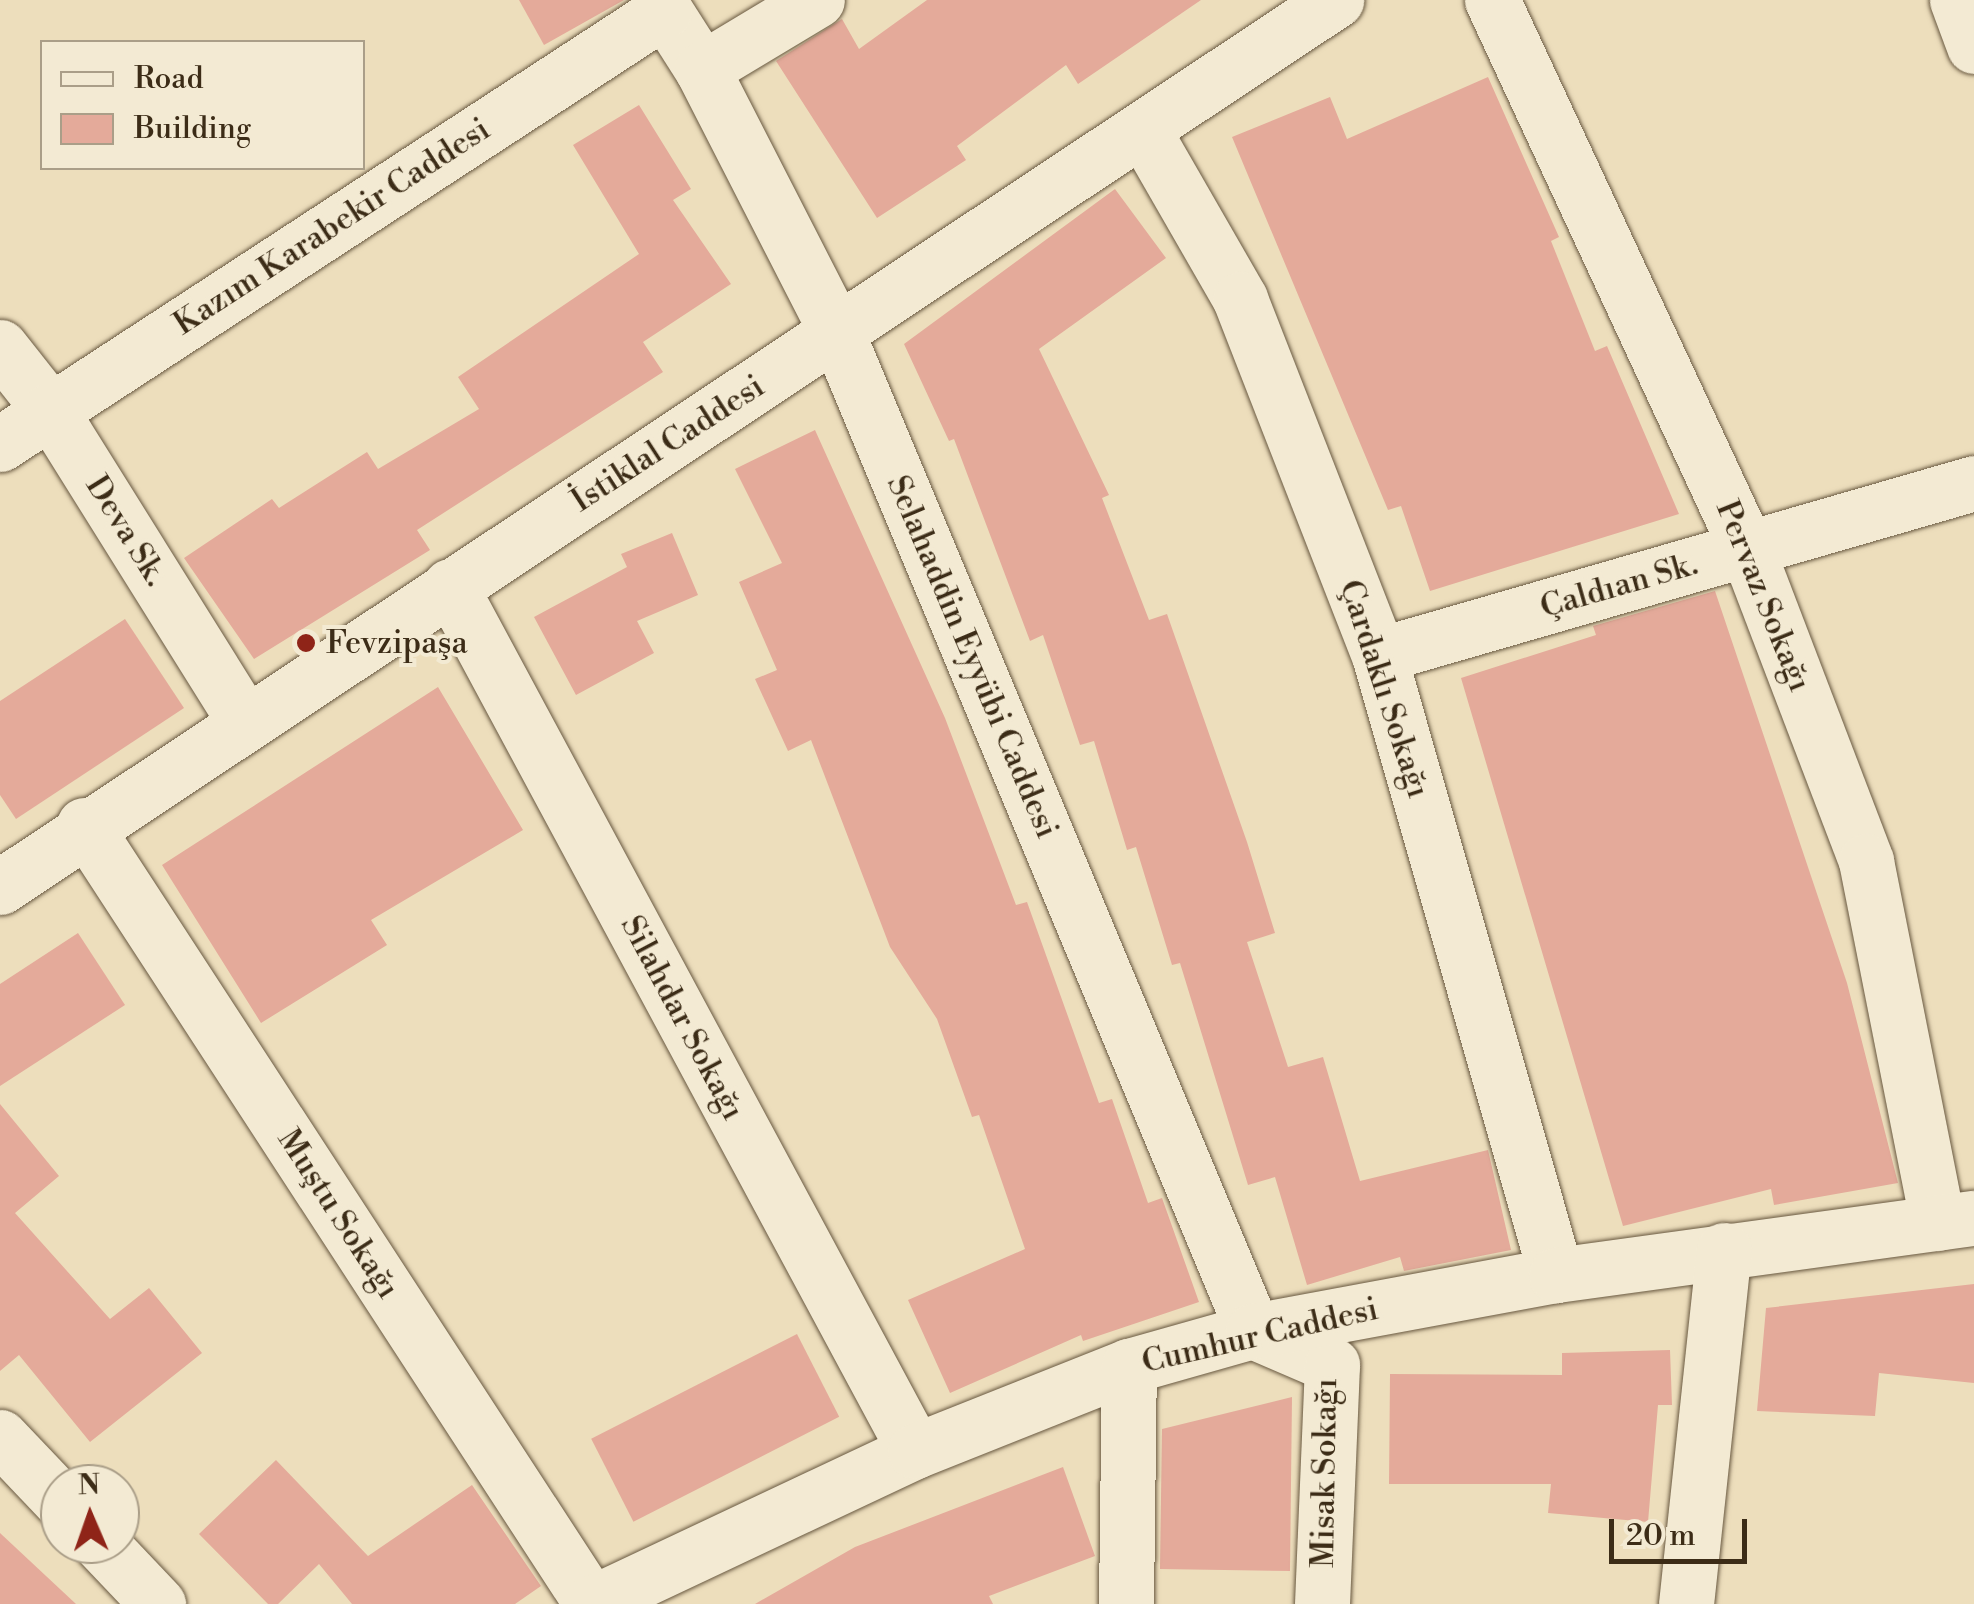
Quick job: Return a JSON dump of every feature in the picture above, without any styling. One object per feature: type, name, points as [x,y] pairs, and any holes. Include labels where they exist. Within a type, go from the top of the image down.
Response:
[{"type":"street","points":[[702,68],[818,0]]},
{"type":"street","name":"İstiklal Caddesi","points":[[0,887],[84,824],[837,334],[1336,0]]},
{"type":"street","name":"Pervaz Sokağı","points":[[1492,0],[1748,549],[1866,861],[1956,1221]]},
{"type":"street","points":[[1957,0],[1974,46]]},
{"type":"street","name":"Selahaddin Eyyübi Caddesi","points":[[661,6],[702,68],[837,334],[1253,1330]]},
{"type":"street","name":"Kazım Karabekir Caddesi","points":[[0,444],[661,6]]},
{"type":"street","name":"Çardaklı Sokağı","points":[[1142,130],[1240,299],[1379,655],[1556,1275]]},
{"type":"street","name":"Deva Sk.","points":[[0,347],[50,410],[244,720]]},
{"type":"street","name":"Çaldıan Sk.","points":[[1379,655],[1974,483]]},
{"type":"street","name":"Silahdar Sokağı","points":[[450,586],[915,1451]]},
{"type":"street","name":"Muştu Sokağı","points":[[84,824],[591,1604]]},
{"type":"street","name":"Cumhur Caddesi","points":[[591,1604],[915,1451],[1130,1366],[1253,1330],[1556,1275],[1956,1221]]},
{"type":"street","points":[[1686,1604],[1724,1250]]},
{"type":"street","name":"Misak Sokağı","points":[[1253,1330],[1332,1364],[1322,1604]]},
{"type":"street","points":[[1126,1604],[1130,1366]]},
{"type":"street","points":[[0,1437],[40,1479]]},
{"type":"street","points":[[120,1564],[158,1604]]},
{"type":"building","points":[[519,0],[624,0],[544,45]]},
{"type":"building","points":[[927,0],[1201,0],[1078,84],[1066,65],[957,146],[966,160],[877,218],[776,61],[842,19],[859,49]]},
{"type":"building","points":[[1488,77],[1559,237],[1551,241],[1595,351],[1607,346],[1679,514],[1430,591],[1401,506],[1388,510],[1232,137],[1330,97],[1347,139]]},
{"type":"building","points":[[639,105],[691,189],[673,200],[731,284],[643,342],[663,372],[417,530],[430,550],[254,659],[184,558],[272,499],[279,508],[367,452],[378,469],[479,409],[458,377],[639,254],[573,145]]},
{"type":"building","points":[[1115,189],[1166,258],[1039,349],[1109,495],[1102,498],[1149,620],[1167,614],[1247,842],[1275,933],[1247,942],[1288,1067],[1323,1057],[1360,1181],[1488,1150],[1511,1250],[1404,1271],[1400,1257],[1307,1285],[1275,1177],[1248,1185],[1180,963],[1172,965],[1136,847],[1127,850],[1094,741],[1080,745],[1043,635],[1030,641],[954,439],[949,441],[904,344]]},
{"type":"building","points":[[815,430],[945,718],[1016,905],[1027,902],[1099,1103],[1112,1099],[1148,1203],[1162,1198],[1199,1302],[1083,1341],[1081,1335],[950,1393],[908,1300],[1025,1249],[979,1115],[972,1117],[937,1019],[890,947],[811,740],[788,751],[755,679],[777,670],[739,582],[782,563],[735,469]]},
{"type":"building","points":[[672,533],[698,595],[637,621],[654,653],[576,695],[534,617],[627,567],[621,554]]},
{"type":"building","points":[[1715,591],[1847,983],[1898,1183],[1774,1205],[1771,1189],[1623,1226],[1461,678],[1596,635],[1593,626]]},
{"type":"building","points":[[125,619],[184,708],[16,819],[0,795],[0,701]]},
{"type":"building","points":[[438,687],[523,830],[371,920],[387,945],[261,1023],[162,865]]},
{"type":"building","points":[[78,933],[125,1005],[0,1086],[0,984]]},
{"type":"building","points":[[0,1104],[59,1176],[15,1213],[110,1319],[149,1288],[202,1353],[90,1442],[19,1355],[0,1371]]},
{"type":"building","points":[[1974,1284],[1974,1383],[1879,1373],[1875,1416],[1757,1411],[1766,1308]]},
{"type":"building","points":[[797,1334],[839,1417],[633,1522],[591,1439]]},
{"type":"building","points":[[1670,1350],[1672,1405],[1658,1405],[1648,1522],[1548,1513],[1551,1484],[1389,1484],[1390,1374],[1562,1375],[1562,1353]]},
{"type":"building","points":[[1292,1397],[1290,1571],[1160,1569],[1162,1429]]},
{"type":"building","points":[[276,1460],[368,1556],[472,1485],[541,1586],[515,1604],[352,1604],[319,1564],[278,1604],[268,1604],[199,1534]]},
{"type":"building","points":[[1063,1467],[1095,1556],[989,1596],[993,1604],[755,1604],[855,1547]]},
{"type":"building","points":[[0,1533],[76,1604],[0,1604]]},
{"type":"place","name":"Fevzipaşa","points":[[306,643]]}]
